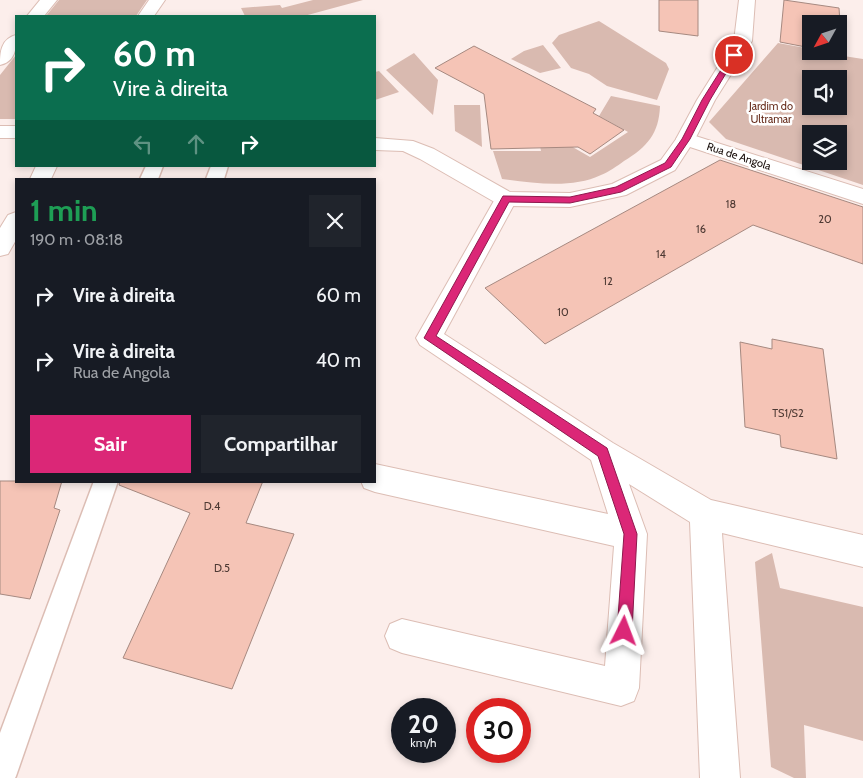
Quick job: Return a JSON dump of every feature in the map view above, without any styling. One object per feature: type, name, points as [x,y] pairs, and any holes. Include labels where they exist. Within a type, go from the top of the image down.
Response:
[{"type":"street","points":[[36,15],[49,0]]},
{"type":"street","points":[[147,15],[157,0]]},
{"type":"street","points":[[376,144],[406,145],[506,198],[570,200],[618,190],[668,165],[686,139],[706,100],[743,41],[747,0]]},
{"type":"street","points":[[0,60],[15,41]]},
{"type":"street","points":[[0,132],[15,132]]},
{"type":"street","name":"Rua de Angola","points":[[686,139],[863,197]]},
{"type":"street","points":[[506,198],[430,338],[603,452],[705,514],[863,551]]},
{"type":"street","points":[[0,248],[15,222]]},
{"type":"street","points":[[402,636],[621,688],[631,534],[603,452]]},
{"type":"street","points":[[376,478],[631,534]]},
{"type":"street","points":[[705,514],[720,778]]},
{"type":"lane","points":[[0,776],[105,483]]},
{"type":"green space","points":[[59,0],[147,0],[137,15],[47,15]]},
{"type":"green space","points":[[313,0],[363,0],[308,15],[244,15],[241,8],[280,5],[282,8]]},
{"type":"green space","points":[[599,21],[666,63],[669,69],[657,100],[607,86],[589,74],[571,68],[552,43],[559,35]]},
{"type":"green space","name":"Jardim do Ultramar","points":[[778,43],[802,47],[802,60],[848,60],[848,57],[863,59],[863,185],[818,170],[847,170],[847,125],[802,125],[802,165],[726,139],[709,122]]},
{"type":"green space","points":[[543,45],[561,68],[540,73],[511,59],[524,51]]},
{"type":"green space","points":[[414,53],[438,80],[433,115],[386,70]]},
{"type":"green space","points":[[15,56],[15,119],[0,119],[0,75]]},
{"type":"green space","points":[[379,71],[399,92],[376,100],[376,72]]},
{"type":"green space","points":[[611,96],[660,106],[654,132],[645,145],[632,156],[607,172],[578,182],[553,184],[502,179],[493,151],[541,151],[536,126],[590,157],[628,132],[599,116]]},
{"type":"green space","points":[[454,105],[480,105],[482,147],[455,131]]},
{"type":"green space","points":[[772,553],[780,588],[863,607],[863,741],[804,725],[806,778],[794,778],[771,767],[755,562]]},
{"type":"building","points":[[659,0],[698,0],[698,36],[659,31]]},
{"type":"building","points":[[784,0],[839,8],[839,15],[802,15],[802,46],[780,42]]},
{"type":"building","points":[[474,46],[596,109],[593,113],[624,130],[590,154],[578,147],[491,149],[484,94],[435,68]]},
{"type":"building","points":[[720,160],[863,207],[863,264],[753,225],[545,344],[485,288]]},
{"type":"building","points":[[772,339],[823,349],[837,459],[781,447],[780,435],[745,427],[740,342],[772,349]]},
{"type":"building","points":[[0,481],[15,481],[15,483],[61,483],[54,508],[60,510],[30,599],[0,594]]},
{"type":"building","points":[[120,483],[262,483],[246,523],[294,534],[232,689],[123,658],[190,513],[119,485]]},
{"type":"route","points":[[624,631],[631,534],[603,452],[430,338],[506,198],[570,200],[618,190],[668,165],[686,139],[706,100],[734,55]]}]
